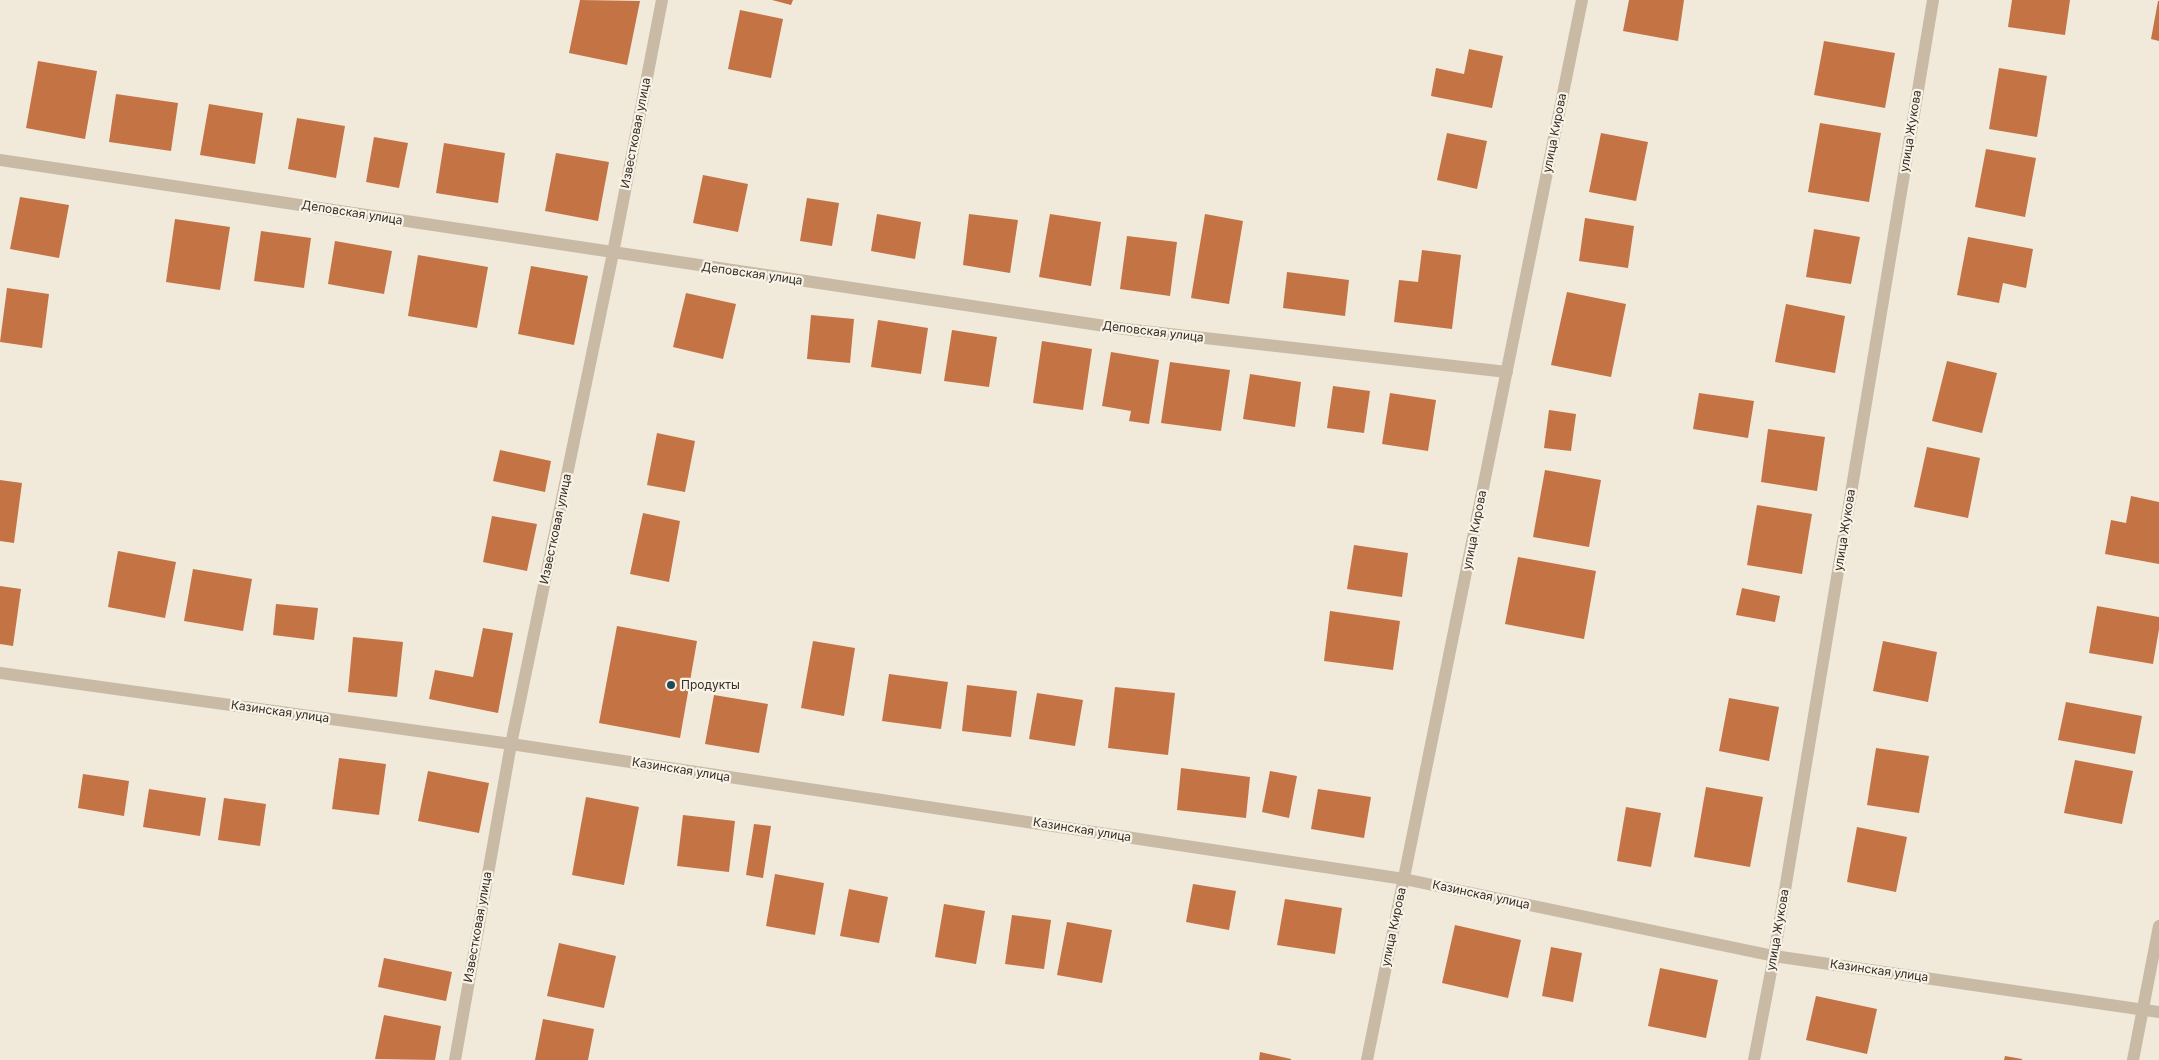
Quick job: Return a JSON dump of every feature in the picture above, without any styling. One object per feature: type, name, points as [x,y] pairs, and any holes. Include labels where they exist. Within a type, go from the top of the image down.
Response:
[{"type":"street","name":"Известковая улица","points":[[455,1060],[511,744],[613,253],[662,0]]},
{"type":"street","name":"улица Кирова","points":[[1367,1060],[1582,0]]},
{"type":"street","name":"улица Жукова","points":[[1754,1060],[1774,956],[1933,0]]},
{"type":"street","name":"Деповская улица","points":[[0,160],[1125,329],[1507,372]]},
{"type":"street","name":"Казинская улица","points":[[0,673],[511,744],[1404,879],[1774,956],[2143,1008],[2159,1012]]},
{"type":"street","points":[[2133,1060],[2159,926]]},
{"type":"building","points":[[580,0],[640,1],[627,65],[569,53]]},
{"type":"building","points":[[772,0],[793,0],[791,5]]},
{"type":"building","points":[[1629,0],[1684,0],[1678,41],[1623,31]]},
{"type":"building","points":[[2012,0],[2070,0],[2065,35],[2008,27]]},
{"type":"building","points":[[2159,1],[2159,41],[2151,39]]},
{"type":"building","points":[[740,10],[783,19],[771,78],[728,69]]},
{"type":"building","points":[[1824,41],[1895,53],[1885,108],[1814,95]]},
{"type":"building","points":[[1469,49],[1503,56],[1492,108],[1431,96],[1436,68],[1464,74]]},
{"type":"building","points":[[38,61],[97,71],[85,139],[26,128]]},
{"type":"building","points":[[1999,68],[2047,76],[2037,137],[1989,129]]},
{"type":"building","points":[[116,94],[178,103],[171,151],[109,142]]},
{"type":"building","points":[[209,104],[263,113],[255,164],[200,155]]},
{"type":"building","points":[[297,118],[345,126],[336,178],[288,169]]},
{"type":"building","points":[[1820,123],[1881,133],[1869,202],[1808,192]]},
{"type":"building","points":[[1447,133],[1487,141],[1477,189],[1437,180]]},
{"type":"building","points":[[1601,133],[1648,142],[1636,201],[1589,192]]},
{"type":"building","points":[[374,137],[408,143],[399,188],[366,182]]},
{"type":"building","points":[[444,143],[505,153],[498,203],[436,193]]},
{"type":"building","points":[[1986,149],[2036,158],[2025,217],[1975,207]]},
{"type":"building","points":[[556,153],[609,162],[598,221],[545,211]]},
{"type":"building","points":[[703,175],[748,184],[738,232],[693,223]]},
{"type":"building","points":[[20,197],[69,205],[59,258],[10,249]]},
{"type":"building","points":[[807,198],[839,203],[832,246],[800,241]]},
{"type":"building","points":[[877,214],[921,222],[915,259],[871,251]]},
{"type":"building","points":[[969,214],[1018,220],[1010,273],[963,265]]},
{"type":"building","points":[[1050,214],[1101,222],[1091,286],[1039,277]]},
{"type":"building","points":[[1205,214],[1243,221],[1229,304],[1191,298]]},
{"type":"building","points":[[1585,218],[1634,226],[1628,268],[1579,261]]},
{"type":"building","points":[[175,219],[230,227],[220,290],[166,282]]},
{"type":"building","points":[[1814,229],[1860,237],[1851,284],[1806,277]]},
{"type":"building","points":[[261,231],[311,238],[304,288],[254,281]]},
{"type":"building","points":[[1127,236],[1177,242],[1170,296],[1120,289]]},
{"type":"building","points":[[1968,237],[2033,249],[2026,288],[2003,283],[1999,303],[1957,295]]},
{"type":"building","points":[[335,241],[392,251],[384,294],[328,284]]},
{"type":"building","points":[[1422,250],[1461,255],[1452,329],[1394,322],[1399,280],[1418,282]]},
{"type":"building","points":[[418,255],[488,267],[477,328],[408,316]]},
{"type":"building","points":[[531,266],[588,276],[574,345],[518,334]]},
{"type":"building","points":[[1287,272],[1349,280],[1345,316],[1283,308]]},
{"type":"building","points":[[7,288],[49,294],[42,348],[0,342]]},
{"type":"building","points":[[1567,292],[1626,304],[1611,377],[1551,365]]},
{"type":"building","points":[[686,293],[736,304],[723,359],[673,347]]},
{"type":"building","points":[[1786,304],[1845,316],[1835,373],[1775,362]]},
{"type":"building","points":[[811,315],[854,319],[850,363],[807,359]]},
{"type":"building","points":[[878,320],[928,328],[921,374],[871,367]]},
{"type":"building","points":[[952,330],[997,337],[989,387],[944,381]]},
{"type":"building","points":[[1042,341],[1092,349],[1083,410],[1033,403]]},
{"type":"building","points":[[1111,352],[1159,360],[1149,424],[1129,421],[1131,411],[1102,406]]},
{"type":"building","points":[[1947,361],[1997,373],[1982,433],[1932,421]]},
{"type":"building","points":[[1170,362],[1230,370],[1221,431],[1161,423]]},
{"type":"building","points":[[1250,374],[1301,382],[1295,427],[1243,419]]},
{"type":"building","points":[[1333,386],[1370,391],[1364,433],[1327,428]]},
{"type":"building","points":[[1390,393],[1436,400],[1428,451],[1382,444]]},
{"type":"building","points":[[1699,393],[1754,401],[1748,438],[1693,429]]},
{"type":"building","points":[[1549,410],[1576,414],[1571,451],[1544,448]]},
{"type":"building","points":[[1768,429],[1825,437],[1817,491],[1761,482]]},
{"type":"building","points":[[657,433],[695,441],[685,492],[647,485]]},
{"type":"building","points":[[1927,447],[1980,458],[1968,518],[1914,507]]},
{"type":"building","points":[[500,450],[551,461],[545,492],[493,481]]},
{"type":"building","points":[[1545,470],[1601,480],[1589,547],[1533,537]]},
{"type":"building","points":[[0,480],[22,483],[14,543],[0,541]]},
{"type":"building","points":[[2131,496],[2159,502],[2159,564],[2105,554],[2111,520],[2126,523]]},
{"type":"building","points":[[1757,505],[1812,514],[1802,574],[1747,565]]},
{"type":"building","points":[[643,513],[680,521],[669,582],[630,574]]},
{"type":"building","points":[[492,516],[537,524],[527,571],[483,562]]},
{"type":"building","points":[[1354,545],[1408,553],[1402,597],[1347,589]]},
{"type":"building","points":[[118,551],[176,562],[165,618],[108,607]]},
{"type":"building","points":[[1518,557],[1596,571],[1584,639],[1505,624]]},
{"type":"building","points":[[193,569],[252,579],[243,631],[184,621]]},
{"type":"building","points":[[0,586],[21,589],[13,646],[0,644]]},
{"type":"building","points":[[1742,588],[1780,596],[1775,622],[1736,615]]},
{"type":"building","points":[[276,604],[318,608],[314,640],[273,635]]},
{"type":"building","points":[[2097,606],[2159,617],[2159,629],[2153,664],[2089,653]]},
{"type":"building","points":[[1330,611],[1400,621],[1393,670],[1324,661]]},
{"type":"building","points":[[617,626],[697,641],[680,738],[599,723]]},
{"type":"building","points":[[483,628],[513,633],[498,713],[429,699],[435,670],[473,677]]},
{"type":"building","points":[[353,637],[403,642],[397,697],[348,692]]},
{"type":"building","points":[[813,641],[855,648],[844,716],[801,708]]},
{"type":"building","points":[[1883,641],[1937,652],[1928,702],[1873,691]]},
{"type":"building","points":[[889,674],[948,682],[941,729],[882,721]]},
{"type":"building","points":[[967,685],[1017,691],[1011,737],[962,731]]},
{"type":"building","points":[[1115,687],[1175,693],[1168,755],[1108,748]]},
{"type":"building","points":[[1037,693],[1083,700],[1075,746],[1029,739]]},
{"type":"building","points":[[714,695],[768,704],[759,753],[705,744]]},
{"type":"building","points":[[1729,698],[1779,707],[1769,761],[1719,751]]},
{"type":"building","points":[[2066,702],[2142,716],[2135,754],[2058,740]]},
{"type":"building","points":[[1876,748],[1929,756],[1919,813],[1867,805]]},
{"type":"building","points":[[339,758],[386,764],[379,815],[332,809]]},
{"type":"building","points":[[2075,760],[2133,771],[2122,824],[2064,813]]},
{"type":"building","points":[[1181,768],[1250,777],[1246,818],[1177,810]]},
{"type":"building","points":[[428,771],[489,783],[479,833],[418,821]]},
{"type":"building","points":[[1270,771],[1297,776],[1289,818],[1262,812]]},
{"type":"building","points":[[83,774],[129,781],[124,816],[78,808]]},
{"type":"building","points":[[1706,787],[1763,797],[1750,867],[1694,857]]},
{"type":"building","points":[[149,789],[206,798],[200,836],[143,827]]},
{"type":"building","points":[[1318,789],[1371,797],[1364,838],[1311,829]]},
{"type":"building","points":[[586,797],[639,807],[624,885],[572,875]]},
{"type":"building","points":[[224,798],[266,804],[260,846],[218,840]]},
{"type":"building","points":[[1626,807],[1661,813],[1651,867],[1617,861]]},
{"type":"building","points":[[683,815],[735,821],[729,872],[677,866]]},
{"type":"building","points":[[754,824],[771,826],[763,878],[746,875]]},
{"type":"building","points":[[1857,827],[1907,837],[1896,892],[1847,882]]},
{"type":"building","points":[[775,874],[824,883],[815,935],[766,926]]},
{"type":"building","points":[[1193,884],[1236,891],[1229,930],[1186,922]]},
{"type":"building","points":[[849,889],[888,897],[879,943],[840,936]]},
{"type":"building","points":[[1285,899],[1342,908],[1335,954],[1277,945]]},
{"type":"building","points":[[944,904],[985,911],[976,964],[935,957]]},
{"type":"building","points":[[1012,915],[1051,920],[1044,969],[1005,964]]},
{"type":"building","points":[[1067,922],[1112,930],[1102,983],[1057,975]]},
{"type":"building","points":[[1455,925],[1521,940],[1508,998],[1442,983]]},
{"type":"building","points":[[559,943],[616,956],[604,1008],[547,996]]},
{"type":"building","points":[[1551,947],[1582,953],[1573,1002],[1542,996]]},
{"type":"building","points":[[384,958],[452,972],[446,1001],[378,987]]},
{"type":"building","points":[[1660,968],[1718,980],[1706,1038],[1648,1026]]},
{"type":"building","points":[[1816,996],[1877,1009],[1867,1054],[1806,1040]]},
{"type":"building","points":[[384,1015],[441,1026],[435,1060],[375,1059]]},
{"type":"building","points":[[543,1019],[594,1029],[588,1060],[535,1060]]},
{"type":"building","points":[[1260,1052],[1291,1059],[1291,1060],[1259,1060]]},
{"type":"building","points":[[2005,1056],[2022,1059],[2022,1060],[2004,1060]]},
{"type":"place","name":"Продукты","points":[[671,685]]}]
